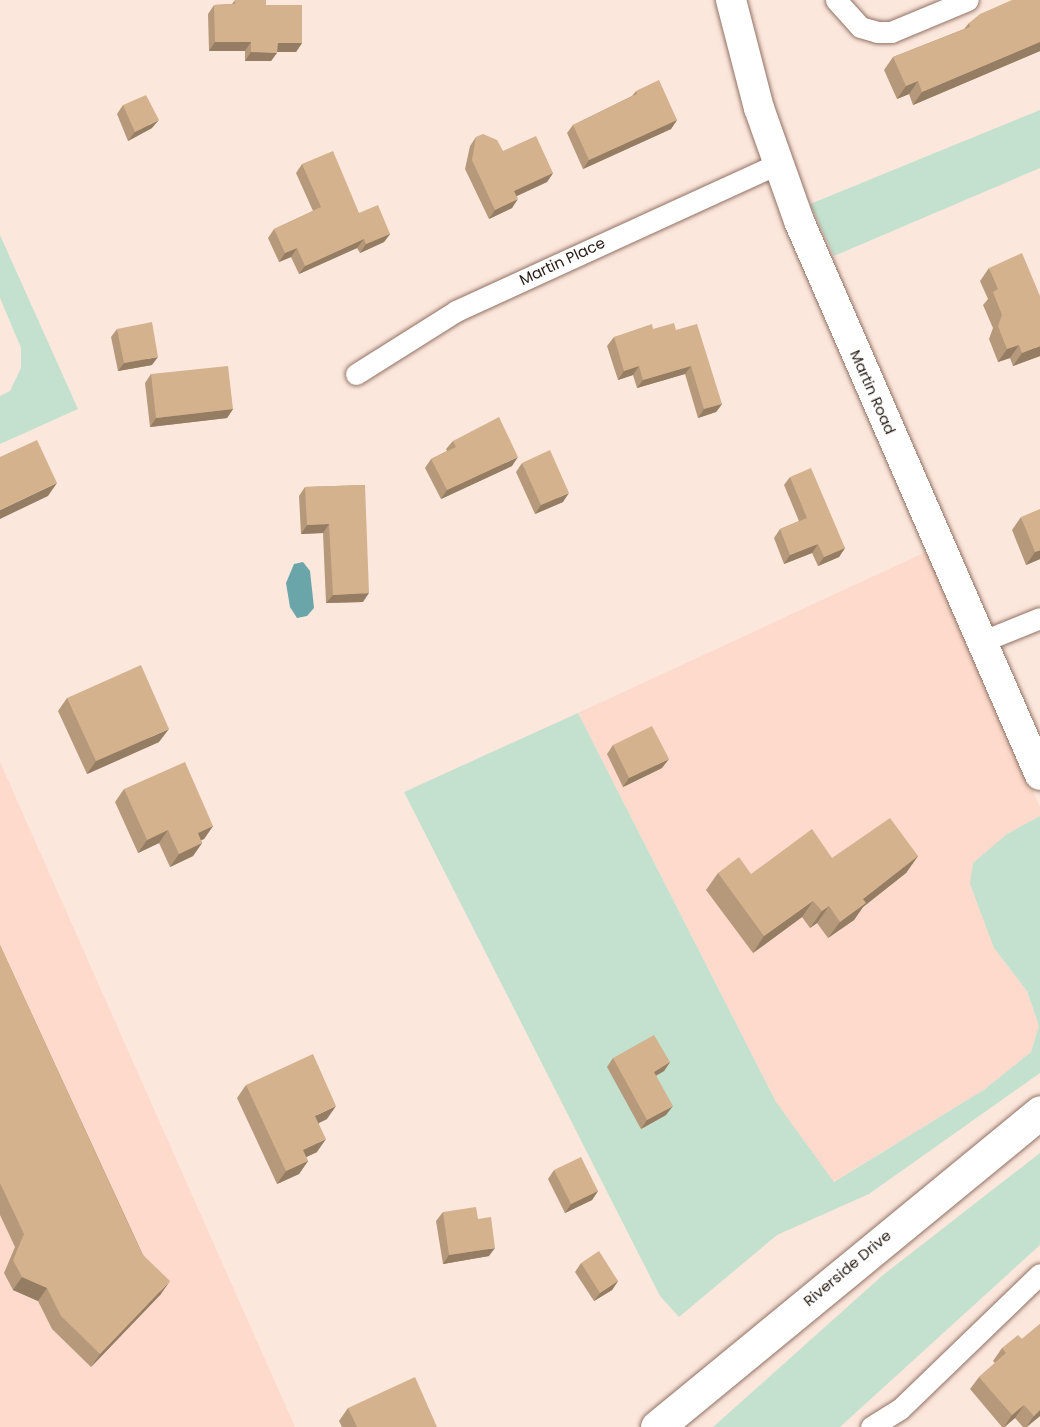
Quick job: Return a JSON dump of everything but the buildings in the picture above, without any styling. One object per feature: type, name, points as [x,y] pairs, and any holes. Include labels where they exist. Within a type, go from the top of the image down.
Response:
[{"type":"main road","name":"Riverside Drive","points":[[657,1427],[1040,1112]]},
{"type":"street","name":"Martin Road","points":[[731,0],[777,164],[1040,775]]},
{"type":"street","points":[[836,0],[860,27],[877,32],[891,32],[968,0]]},
{"type":"street","name":"Martin Place","points":[[356,374],[465,307],[777,164]]},
{"type":"street","points":[[983,641],[1040,618]]},
{"type":"street","points":[[871,1427],[900,1408],[1040,1274]]},
{"type":"shaded area","points":[[928,551],[1040,807],[1040,816],[1007,834],[994,948],[1027,991],[1039,1026],[1031,1052],[985,1089],[833,1182],[776,1102],[578,713]]},
{"type":"shaded area","points":[[0,762],[295,1427],[0,1427]]},
{"type":"green space","points":[[1040,110],[1040,168],[834,256],[810,204]]},
{"type":"green space","points":[[0,235],[78,409],[0,444],[0,396],[10,391],[21,368],[21,348],[0,298]]},
{"type":"green space","points":[[578,713],[776,1102],[834,1182],[985,1089],[1031,1052],[1039,1026],[1027,991],[994,948],[970,884],[973,863],[1007,834],[1040,816],[1040,1073],[869,1194],[777,1235],[679,1317],[660,1296],[404,792]]},
{"type":"green space","points":[[1040,1153],[1040,1245],[840,1427],[713,1427],[883,1275]]},
{"type":"water","points":[[303,562],[310,571],[314,608],[307,616],[297,618],[290,607],[286,583],[294,564]]}]
